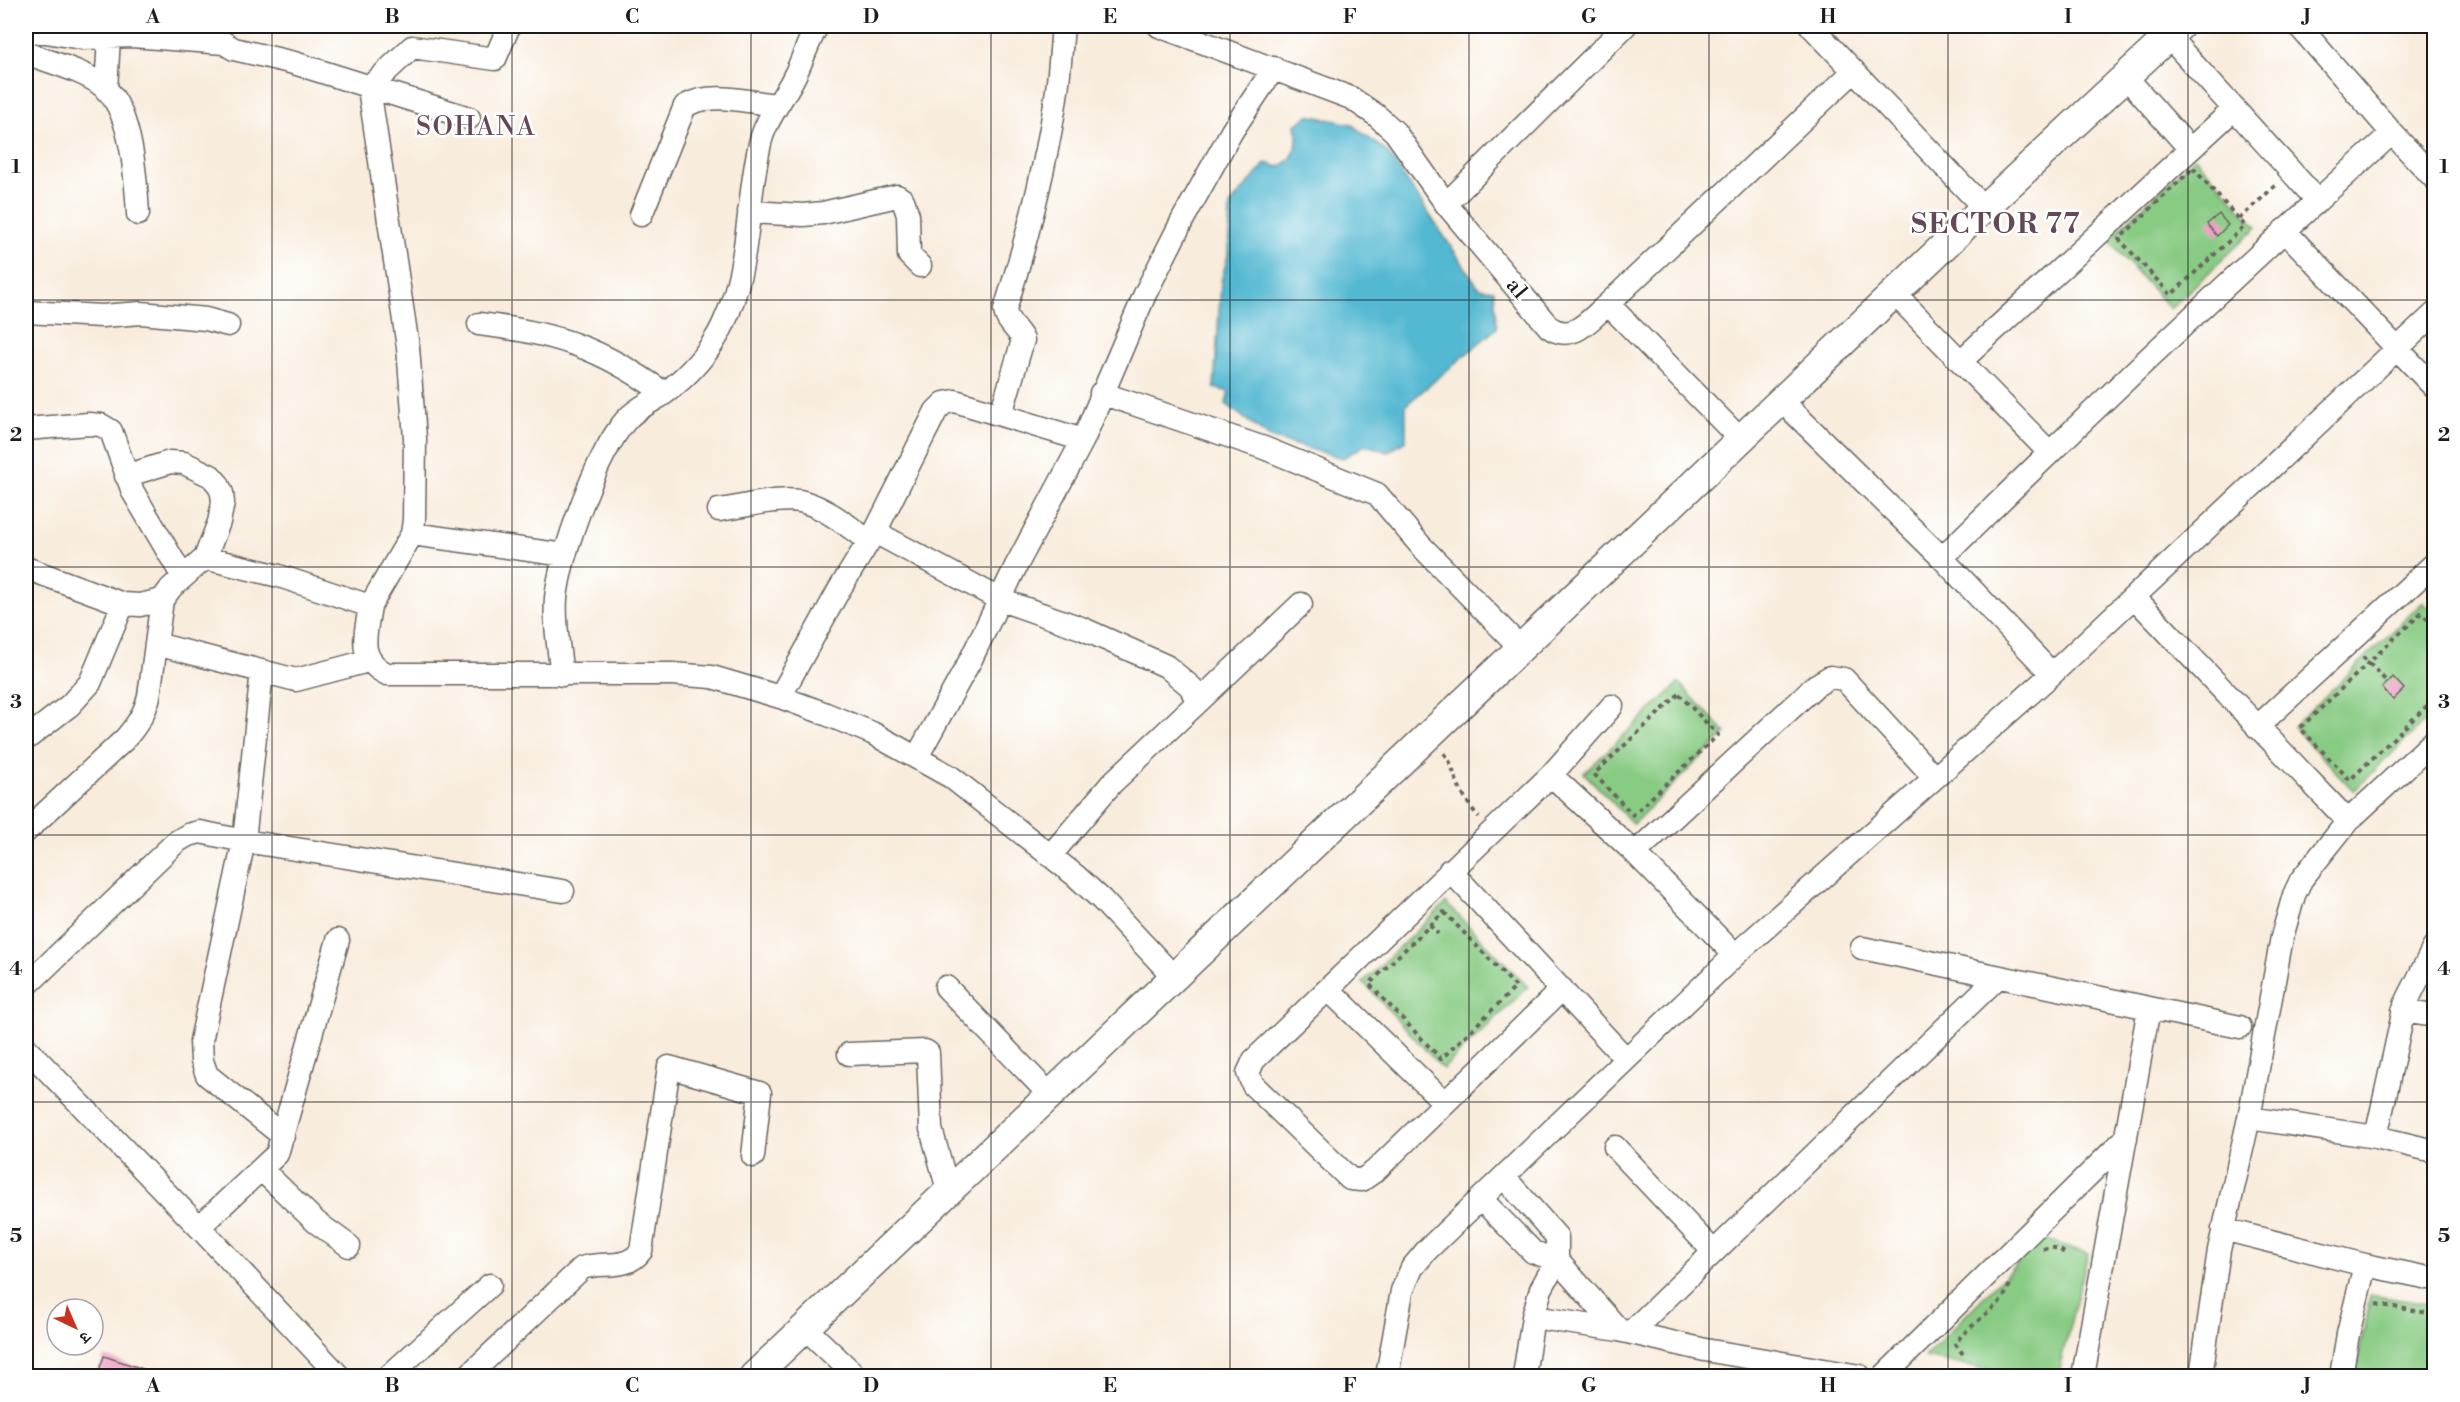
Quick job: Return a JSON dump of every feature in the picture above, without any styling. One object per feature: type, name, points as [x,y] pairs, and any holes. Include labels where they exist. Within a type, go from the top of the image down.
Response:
[{"type":"street","points":[[369,88],[412,47],[495,59],[509,26]]},
{"type":"street","points":[[562,675],[556,598],[564,555],[598,467],[613,438],[627,419],[640,407],[664,393],[697,363],[723,326],[740,281],[759,146],[776,105],[795,76],[817,26]]},
{"type":"street","points":[[1001,414],[1023,340],[1019,331],[1006,317],[1005,310],[1021,256],[1047,142],[1057,90],[1063,26]]},
{"type":"street","name":"a1","points":[[1159,26],[1351,98],[1376,115],[1395,132],[1446,204],[1549,327],[1558,334],[1567,335],[1608,304],[1853,72]]},
{"type":"street","points":[[1446,204],[1626,26]]},
{"type":"street","points":[[1811,26],[1984,208]]},
{"type":"street","points":[[2299,26],[2434,178]]},
{"type":"street","points":[[754,1377],[1428,734],[2174,31],[2234,109],[2317,200]]},
{"type":"street","points":[[26,32],[46,32],[81,38],[132,36],[224,43],[234,49],[294,63],[469,118]]},
{"type":"street","points":[[106,90],[110,37]]},
{"type":"street","points":[[26,53],[75,72],[106,90],[119,108],[125,126],[136,186],[138,214]]},
{"type":"street","points":[[917,757],[1083,440],[1101,393],[1145,294],[1182,221],[1232,131],[1274,68]]},
{"type":"street","points":[[2126,77],[2190,149]]},
{"type":"street","points":[[369,88],[408,347],[414,409],[414,520],[412,534],[370,606],[366,649],[368,661],[375,668],[387,674],[672,674],[711,677],[780,697],[872,733],[951,777],[1101,900],[1173,976]]},
{"type":"street","points":[[641,215],[685,106],[696,100],[708,98],[776,105]]},
{"type":"street","points":[[1962,360],[2234,109]]},
{"type":"street","points":[[1942,558],[2049,452],[2284,230],[2392,133]]},
{"type":"street","points":[[749,212],[803,215],[823,213],[897,196],[903,200],[908,215],[909,255],[920,266]]},
{"type":"street","points":[[2284,230],[2434,387]]},
{"type":"street","points":[[1894,293],[1962,360],[2049,452]]},
{"type":"street","points":[[1608,304],[1740,439]]},
{"type":"street","points":[[26,312],[102,316],[141,313],[206,319],[228,325]]},
{"type":"street","points":[[1387,1377],[1402,1291],[1412,1268],[1427,1250],[1735,955],[2135,598],[2399,350],[2434,314]]},
{"type":"street","points":[[479,324],[543,334],[587,347],[635,372],[664,393]]},
{"type":"street","points":[[1101,393],[1264,448],[1377,494],[1421,546],[1520,647]]},
{"type":"street","points":[[1781,400],[1942,558],[2052,674]]},
{"type":"street","points":[[780,697],[839,590],[872,536],[936,411],[944,403],[955,401],[1083,440]]},
{"type":"street","points":[[26,429],[101,425],[111,431],[126,476],[141,507],[183,577]]},
{"type":"street","points":[[26,568],[123,604],[140,606],[162,600],[205,558],[216,531],[223,503],[218,484],[211,476],[184,463],[170,462],[126,476]]},
{"type":"street","points":[[719,510],[789,500],[804,502],[1001,600],[1081,628],[1166,666],[1191,687],[1197,703]]},
{"type":"street","points":[[412,534],[564,555]]},
{"type":"street","points":[[205,558],[279,576],[370,606]]},
{"type":"street","points":[[2257,727],[2349,643],[2430,577]]},
{"type":"street","points":[[2135,598],[2348,821]]},
{"type":"street","points":[[26,831],[124,739],[146,709],[162,600]]},
{"type":"street","points":[[26,739],[81,695],[90,682],[123,604]]},
{"type":"street","points":[[1050,856],[1112,783],[1301,604]]},
{"type":"street","points":[[156,644],[296,680],[368,661]]},
{"type":"street","points":[[262,671],[244,841],[201,1041],[202,1061],[207,1075],[283,1136]]},
{"type":"street","points":[[1635,853],[1815,686],[1830,677],[1844,679],[1934,777]]},
{"type":"street","points":[[1562,989],[1375,1171],[1362,1180],[1350,1179],[1253,1085],[1248,1073],[1254,1060],[1551,775],[1612,706]]},
{"type":"street","points":[[2201,1377],[2223,1229],[2249,1118],[2282,937],[2294,895],[2316,859],[2348,821],[2434,741]]},
{"type":"street","points":[[1551,775],[1635,853],[1735,955]]},
{"type":"street","points":[[26,986],[176,842],[188,835],[200,832],[244,841],[563,891]]},
{"type":"street","points":[[1450,870],[1626,1059]]},
{"type":"street","points":[[199,1227],[277,1154],[338,940]]},
{"type":"street","points":[[2376,1137],[2403,1011],[2415,982],[2434,947]]},
{"type":"street","points":[[1862,948],[2240,1027]]},
{"type":"street","points":[[1625,1331],[1714,1252],[1998,977]]},
{"type":"street","points":[[946,987],[1049,1094]]},
{"type":"street","points":[[1329,990],[1444,1102]]},
{"type":"street","points":[[2083,1377],[2150,1008]]},
{"type":"street","points":[[2403,1011],[2434,1017]]},
{"type":"street","points":[[849,1054],[925,1050],[928,1053],[931,1129],[948,1190]]},
{"type":"street","points":[[29,1058],[199,1227],[339,1377]]},
{"type":"street","points":[[468,1377],[582,1268],[634,1260],[641,1251],[669,1067],[760,1093],[753,1156]]},
{"type":"street","points":[[2249,1118],[2376,1137],[2434,1151]]},
{"type":"street","points":[[1884,1377],[2126,1138]]},
{"type":"street","points":[[1615,1147],[1714,1252]]},
{"type":"street","points":[[262,1170],[316,1222],[349,1246]]},
{"type":"street","points":[[1504,1177],[1557,1237],[1557,1260],[1541,1289],[1533,1317],[1524,1377]]},
{"type":"street","points":[[1480,1199],[1533,1252],[1557,1260],[1625,1331]]},
{"type":"street","points":[[2223,1229],[2365,1265],[2434,1279]]},
{"type":"street","points":[[2341,1377],[2348,1334],[2365,1265]]},
{"type":"street","points":[[389,1377],[490,1285]]},
{"type":"street","points":[[1533,1317],[1625,1331],[1705,1350],[1860,1377]]},
{"type":"street","points":[[804,1327],[856,1377]]},
{"type":"path","points":[[2193,168],[2239,219],[2245,226],[2171,295],[2119,239],[2193,168]]},
{"type":"path","points":[[2239,219],[2291,172]]},
{"type":"path","points":[[2434,627],[2421,613],[2300,728],[2350,780],[2434,699]]},
{"type":"path","points":[[2349,643],[2387,682]]},
{"type":"path","points":[[1679,694],[1718,735],[1633,815],[1593,774],[1679,694]]},
{"type":"path","points":[[1428,734],[1449,759],[1457,784],[1470,808],[1493,830]]},
{"type":"path","points":[[1444,912],[1516,987],[1441,1059],[1369,984],[1430,925],[1444,912]]},
{"type":"path","points":[[1430,925],[1438,934]]},
{"type":"path","points":[[2036,1253],[2051,1247],[2061,1250],[2067,1256]]},
{"type":"path","points":[[1963,1354],[1955,1344],[2003,1299],[2012,1279]]},
{"type":"path","points":[[2373,1314],[2375,1304],[2434,1314]]},
{"type":"green space","points":[[2195,157],[2257,227],[2170,309],[2108,240]]},
{"type":"green space","points":[[2423,602],[2434,614],[2434,712],[2354,791],[2293,727]]},
{"type":"green space","points":[[1679,683],[1726,733],[1633,824],[1584,773]]},
{"type":"green space","points":[[1446,903],[1528,987],[1443,1069],[1363,982]]},
{"type":"green space","points":[[2041,1238],[2088,1254],[2057,1376],[2021,1376],[1925,1357]]},
{"type":"green space","points":[[2370,1295],[2434,1305],[2434,1376],[2355,1376]]},
{"type":"water","points":[[1308,115],[1351,124],[1388,153],[1479,288],[1494,290],[1497,328],[1406,405],[1406,441],[1388,452],[1365,445],[1343,458],[1270,438],[1226,404],[1229,392],[1214,388],[1221,282],[1228,255],[1230,205],[1266,163],[1279,167],[1290,159],[1297,144],[1296,125]]},
{"type":"building","points":[[2219,214],[2228,225],[2217,236],[2207,224]]},
{"type":"building","points":[[2393,677],[2404,689],[2393,700],[2382,688]]},
{"type":"building","points":[[105,1356],[155,1373],[155,1377],[97,1377]]},
{"type":"district","name":"SOHANA","points":[[476,127]]},
{"type":"district","name":"SECTOR 77","points":[[1996,224]]}]
